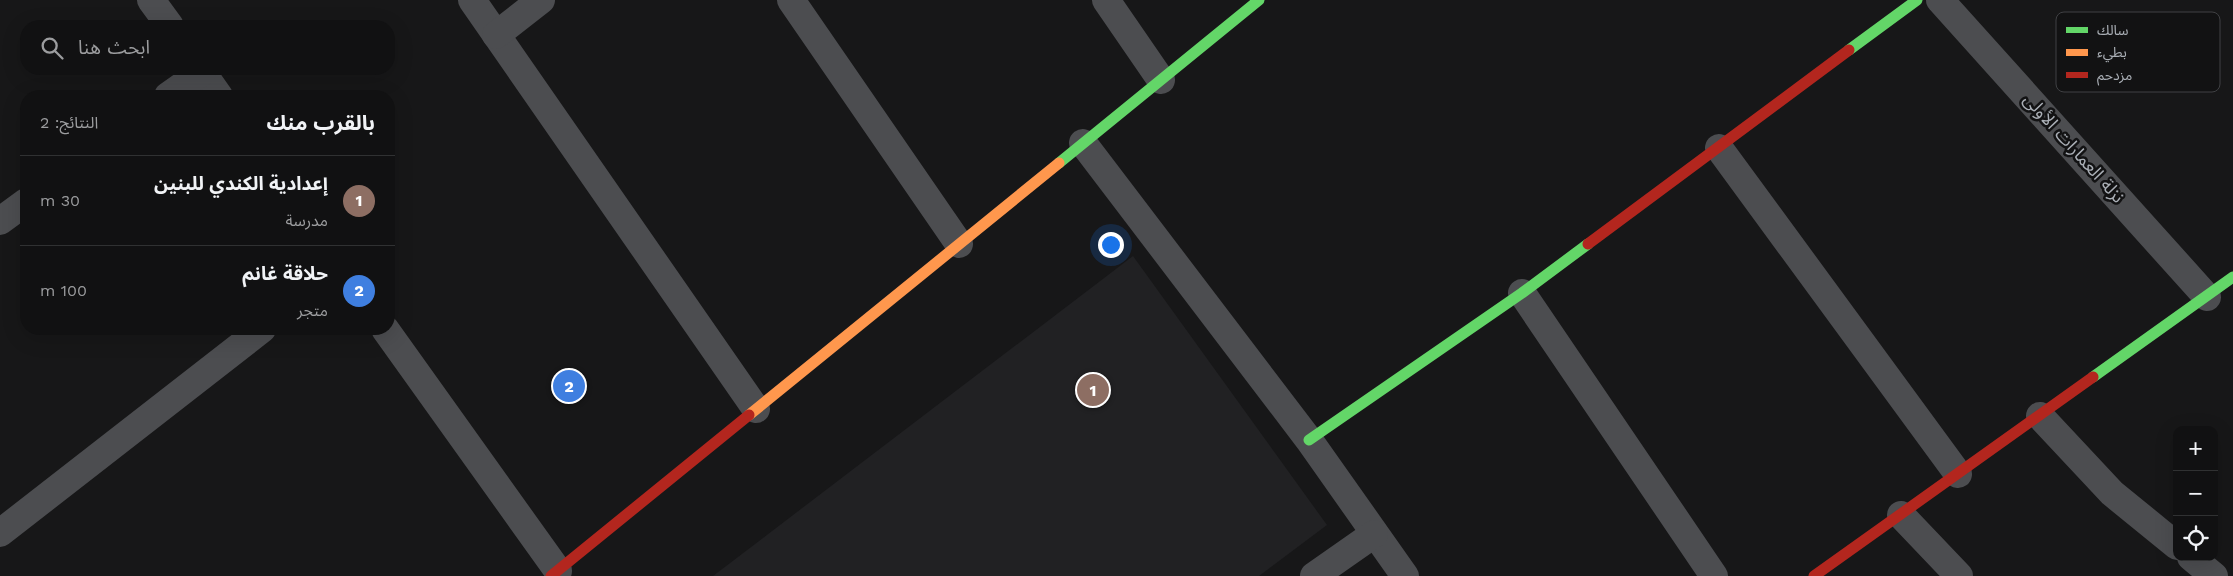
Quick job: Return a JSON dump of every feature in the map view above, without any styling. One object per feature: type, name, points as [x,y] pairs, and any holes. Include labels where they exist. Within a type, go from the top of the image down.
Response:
[{"type":"street","points":[[151,0],[166,20]]},
{"type":"street","points":[[472,0],[756,410]]},
{"type":"street","points":[[496,35],[541,0]]},
{"type":"street","points":[[792,0],[960,244]]},
{"type":"street","points":[[1106,0],[1161,80]]},
{"type":"street","points":[[389,335],[555,573],[1259,0]]},
{"type":"street","points":[[1309,440],[1522,293],[1917,0]]},
{"type":"street","name":"نزلة العمارات الأولى","points":[[1940,0],[2207,297]]},
{"type":"street","points":[[176,90],[195,75]]},
{"type":"street","points":[[204,75],[215,90]]},
{"type":"street","points":[[1083,144],[1309,440],[1405,576]]},
{"type":"street","points":[[1719,148],[1958,474]]},
{"type":"street","points":[[0,221],[20,206]]},
{"type":"street","points":[[1814,576],[2233,277]]},
{"type":"street","points":[[1522,293],[1714,576]]},
{"type":"street","points":[[0,533],[254,335]]},
{"type":"street","points":[[2040,416],[2112,493],[2173,543]]},
{"type":"street","points":[[1900,515],[1945,571]]},
{"type":"street","points":[[1314,576],[1374,534]]},
{"type":"street","points":[[2196,561],[2214,576]]},
{"type":"shaded area","points":[[1133,256],[1327,525],[1259,576],[713,576]]},
{"type":"traffic: fast","points":[[1059,163],[1259,0]]},
{"type":"traffic: fast","points":[[1849,50],[1917,0]]},
{"type":"traffic: fast","points":[[1309,440],[1522,293],[1588,244]]},
{"type":"traffic: fast","points":[[2093,377],[2233,277]]},
{"type":"traffic: slow","points":[[749,415],[1059,163]]},
{"type":"traffic: jam","points":[[1588,244],[1849,50]]},
{"type":"traffic: jam","points":[[1814,576],[2093,377]]},
{"type":"traffic: jam","points":[[551,576],[749,415]]},
{"type":"place","name":"حلاقة غانم","points":[[569,386]]},
{"type":"place","name":"إعدادية الكندي للبنين","points":[[1093,390]]}]
